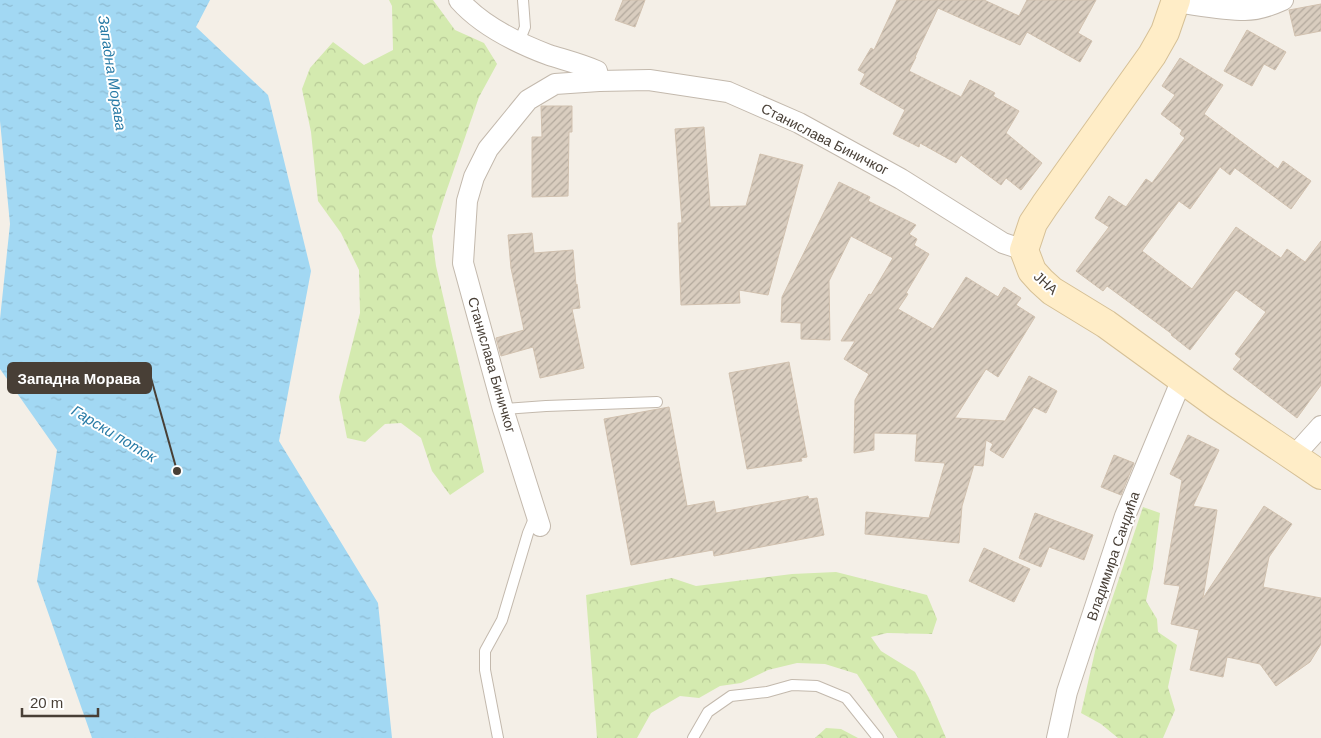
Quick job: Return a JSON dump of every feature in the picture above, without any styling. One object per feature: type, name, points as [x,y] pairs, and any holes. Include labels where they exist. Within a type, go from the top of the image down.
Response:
[{"type":"main road","points":[[1024,250],[1033,223],[1152,55],[1165,32],[1176,1]]},
{"type":"main road","name":"ЈНА","points":[[1024,250],[1032,271],[1052,291],[1106,324],[1321,476]]},
{"type":"street","points":[[459,0],[490,26],[519,42],[549,55],[584,65],[596,71],[599,81]]},
{"type":"street","points":[[1176,1],[1247,10],[1275,4],[1283,0]]},
{"type":"street","name":"Станислава Биничког","points":[[539,522],[503,409],[463,262],[467,201],[474,177],[488,149],[528,100],[556,84],[649,80],[728,92],[807,128],[901,178],[1003,243],[1024,250]]},
{"type":"street","name":"Владимира Сандића","points":[[1057,738],[1067,692],[1125,516],[1182,379]]},
{"type":"street","points":[[1293,457],[1321,426]]},
{"type":"lane","points":[[519,42],[525,28],[523,0]]},
{"type":"lane","points":[[503,409],[657,402]]},
{"type":"lane","points":[[498,738],[485,670],[485,651],[502,620],[533,520],[539,522]]},
{"type":"lane","points":[[693,738],[708,712],[730,696],[767,692],[792,685],[818,686],[846,698],[878,738]]},
{"type":"green space","points":[[389,0],[433,0],[455,30],[484,43],[497,64],[479,97],[432,236],[436,266],[484,472],[450,495],[432,471],[421,438],[401,423],[385,424],[365,442],[347,438],[339,397],[360,313],[359,270],[341,233],[318,201],[311,132],[302,89],[310,68],[333,42],[364,65],[393,50],[392,6]]},
{"type":"green space","points":[[1143,507],[1160,513],[1153,567],[1146,601],[1157,619],[1158,632],[1177,645],[1168,687],[1175,710],[1163,738],[1118,738],[1101,724],[1081,713],[1096,647]]},
{"type":"green space","points":[[836,572],[927,595],[937,619],[932,634],[887,633],[871,637],[881,651],[915,672],[929,698],[946,738],[898,738],[857,674],[825,664],[797,663],[768,670],[741,683],[720,686],[699,698],[680,696],[651,713],[637,738],[597,738],[586,595],[672,578],[696,586],[792,574]]},
{"type":"green space","points":[[826,728],[841,729],[858,738],[815,738]]},
{"type":"water","name":"Гарски поток","points":[[0,0],[210,0],[196,27],[268,95],[311,271],[279,441],[378,603],[392,738],[92,738],[37,581],[57,450],[0,369],[0,319],[10,224],[0,121]]},
{"type":"building","points":[[623,0],[645,0],[635,27],[615,20]]},
{"type":"building","points":[[897,0],[984,0],[1019,16],[1027,0],[1096,0],[1078,33],[1092,41],[1080,62],[1027,32],[1020,45],[938,8],[909,71],[961,97],[970,80],[995,93],[993,96],[1019,111],[1006,133],[1042,163],[1021,190],[1006,178],[1001,185],[961,155],[956,163],[920,143],[919,147],[893,134],[905,110],[860,84],[865,74],[858,70],[871,48],[874,50]]},
{"type":"building","points":[[1321,4],[1321,31],[1295,36],[1289,10]]},
{"type":"building","points":[[1247,30],[1286,52],[1275,70],[1264,64],[1252,86],[1224,71]]},
{"type":"building","points":[[1180,58],[1223,85],[1204,114],[1278,169],[1283,161],[1311,181],[1291,209],[1235,168],[1230,175],[1220,167],[1190,209],[1179,201],[1142,251],[1192,289],[1236,227],[1281,258],[1287,249],[1305,262],[1321,241],[1321,385],[1297,418],[1233,369],[1241,359],[1235,354],[1266,312],[1236,290],[1190,350],[1172,334],[1107,286],[1103,291],[1076,271],[1109,227],[1095,218],[1109,196],[1126,207],[1146,179],[1152,183],[1185,138],[1180,134],[1182,130],[1161,114],[1175,95],[1162,86]]},
{"type":"building","points":[[541,106],[572,106],[572,132],[569,132],[568,196],[532,197],[532,137],[542,137]]},
{"type":"building","points":[[704,127],[710,207],[746,206],[760,154],[803,165],[768,295],[739,290],[740,303],[681,305],[678,223],[682,223],[675,129]]},
{"type":"building","points":[[839,182],[870,197],[868,201],[916,225],[909,234],[917,239],[914,245],[929,254],[898,309],[933,329],[966,277],[998,297],[1004,287],[1021,298],[1016,305],[1035,317],[998,377],[986,369],[955,418],[1005,421],[1029,376],[1057,391],[1046,413],[1034,407],[1003,458],[990,450],[993,444],[986,440],[983,466],[974,465],[962,506],[959,543],[865,534],[866,512],[929,518],[945,463],[915,461],[917,434],[874,433],[874,450],[854,453],[855,400],[869,374],[844,359],[855,341],[841,341],[893,258],[851,236],[829,281],[830,340],[801,339],[801,323],[781,322],[782,297]]},
{"type":"building","points":[[532,233],[534,253],[573,250],[580,308],[572,309],[584,368],[540,378],[533,347],[501,356],[496,338],[524,330],[511,268],[508,235]]},
{"type":"building","points":[[789,362],[807,457],[801,458],[802,461],[747,469],[729,373]]},
{"type":"building","points":[[669,407],[687,506],[714,501],[716,513],[808,496],[809,499],[817,498],[824,535],[714,556],[713,550],[631,565],[604,419]]},
{"type":"building","points":[[1188,435],[1219,450],[1193,506],[1217,510],[1203,598],[1264,506],[1292,524],[1269,557],[1263,587],[1321,598],[1321,644],[1310,662],[1276,686],[1260,664],[1227,657],[1223,677],[1190,670],[1199,630],[1171,624],[1180,586],[1164,584],[1182,480],[1170,474]]},
{"type":"building","points":[[1114,455],[1134,463],[1121,495],[1101,487]]},
{"type":"building","points":[[1035,513],[1093,535],[1084,560],[1049,547],[1041,567],[1019,558]]},
{"type":"building","points":[[984,548],[1030,569],[1014,602],[969,581]]},
{"type":"place","name":"Западна Морава","points":[[177,471]]}]
